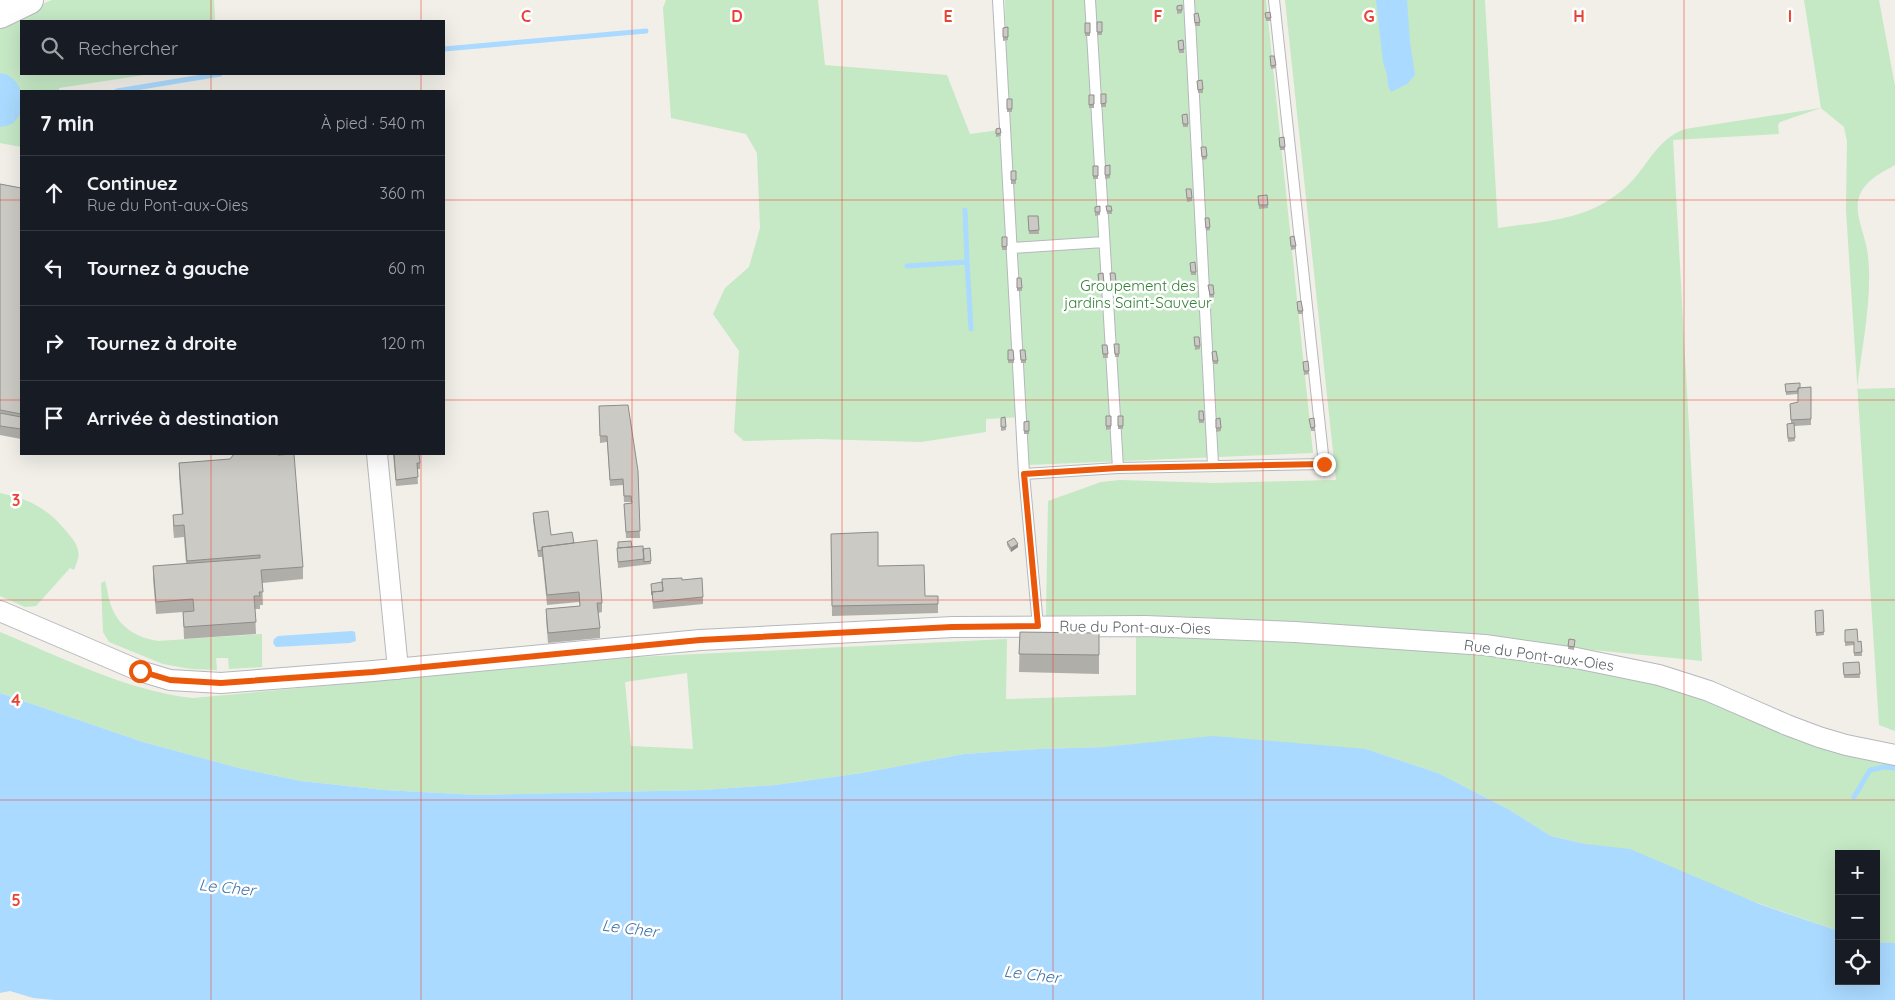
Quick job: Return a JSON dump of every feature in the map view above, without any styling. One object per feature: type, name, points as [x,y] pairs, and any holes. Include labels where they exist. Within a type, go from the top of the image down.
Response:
[{"type":"main road","points":[[0,14],[29,0]]},
{"type":"street","points":[[377,455],[398,669]]},
{"type":"street","name":"Rue du Pont-aux-Oies","points":[[0,611],[140,671],[170,680],[221,683],[398,669],[700,640],[952,627],[1145,626],[1296,632],[1485,646],[1576,658],[1660,675],[1709,691],[1819,737],[1846,745],[1887,753]]},
{"type":"lane","points":[[998,0],[1024,474],[1038,626]]},
{"type":"lane","points":[[1090,0],[1118,468]]},
{"type":"lane","points":[[1189,0],[1213,465]]},
{"type":"lane","points":[[1024,474],[1118,468],[1324,464],[1274,0]]},
{"type":"lane","points":[[1011,248],[1104,242]]},
{"type":"green space","points":[[52,0],[214,0],[215,20],[20,20],[20,75],[144,75],[59,88],[59,90],[20,90],[20,147],[0,143],[0,22]]},
{"type":"green space","name":"Groupement des jardins Saint-Sauveur","points":[[666,0],[818,0],[825,65],[947,75],[970,134],[1007,129],[1005,0],[1266,0],[1313,453],[1027,465],[1023,417],[986,419],[986,432],[921,442],[817,439],[744,441],[734,432],[739,351],[713,314],[725,288],[749,267],[760,228],[757,153],[746,134],[671,118],[663,8]]},
{"type":"green space","points":[[1285,0],[1485,0],[1498,228],[1566,218],[1597,207],[1626,187],[1666,140],[1685,129],[1821,108],[1780,122],[1778,125],[1779,134],[1673,140],[1702,661],[1574,648],[1574,643],[1568,649],[1308,624],[1177,616],[1046,616],[1048,501],[1101,482],[1120,480],[1214,483],[1336,480]]},
{"type":"green space","points":[[1804,0],[1879,0],[1895,86],[1895,165],[1869,182],[1859,197],[1858,209],[1867,249],[1869,283],[1857,387],[1846,210],[1847,141],[1844,127],[1821,108]]},
{"type":"green space","points":[[1895,388],[1895,731],[1879,725],[1857,389]]},
{"type":"green space","points":[[0,493],[20,498],[44,510],[74,540],[77,548],[78,558],[74,570],[70,568],[36,606],[25,607],[0,596]]},
{"type":"green space","points":[[105,581],[115,615],[130,631],[137,635],[158,641],[262,634],[262,667],[229,669],[228,658],[216,658],[217,670],[191,669],[163,664],[109,642],[103,632],[101,583]]},
{"type":"green space","points":[[0,632],[119,681],[168,694],[193,698],[637,657],[1007,639],[1006,699],[1136,695],[1136,637],[1220,639],[1461,651],[1622,674],[1895,761],[1895,943],[1880,942],[1880,850],[1835,850],[1835,930],[1585,844],[1551,836],[1508,809],[1438,773],[1366,749],[1106,747],[1038,749],[964,754],[862,773],[775,785],[702,790],[478,795],[384,790],[301,781],[239,768],[143,742],[0,693]],"holes":[[[687,673],[693,749],[631,746],[625,682]]]},
{"type":"water","points":[[1376,0],[1407,0],[1415,75],[1407,84],[1391,92],[1383,62]]},
{"type":"water","points":[[0,73],[13,79],[20,90],[20,115],[10,125],[0,127]]},
{"type":"water","points":[[355,632],[356,641],[350,643],[276,647],[273,643],[274,639],[278,636]]},
{"type":"water","name":"Le Cher","points":[[0,693],[143,742],[239,768],[301,781],[384,790],[478,795],[702,790],[775,785],[862,773],[964,754],[1106,747],[1213,736],[1366,749],[1438,773],[1508,809],[1551,836],[1585,844],[1630,849],[1759,904],[1835,930],[1835,985],[1880,985],[1880,942],[1895,943],[1895,1000],[55,1000],[33,998],[10,991],[0,993]]},
{"type":"building","points":[[1182,5],[1182,10],[1177,10],[1177,6]]},
{"type":"building","points":[[1270,12],[1271,18],[1266,18],[1265,13]]},
{"type":"building","points":[[1198,13],[1200,22],[1195,23],[1194,14]]},
{"type":"building","points":[[1097,22],[1102,22],[1102,32],[1097,32]]},
{"type":"building","points":[[1085,23],[1090,23],[1090,33],[1085,33]]},
{"type":"building","points":[[1008,27],[1008,37],[1003,37],[1003,28]]},
{"type":"building","points":[[1183,40],[1184,49],[1179,50],[1178,41]]},
{"type":"building","points":[[1270,56],[1274,56],[1276,65],[1271,66]]},
{"type":"building","points":[[1202,80],[1203,89],[1198,90],[1197,81]]},
{"type":"building","points":[[1101,94],[1106,94],[1106,103],[1101,104]]},
{"type":"building","points":[[1089,95],[1094,95],[1094,104],[1089,105]]},
{"type":"building","points":[[1007,99],[1012,99],[1012,109],[1007,109]]},
{"type":"building","points":[[1187,114],[1188,124],[1183,124],[1182,115]]},
{"type":"building","points":[[1000,128],[1001,133],[996,134],[996,129]]},
{"type":"building","points":[[1284,137],[1285,147],[1280,147],[1279,138]]},
{"type":"building","points":[[1201,147],[1206,147],[1207,156],[1202,157]]},
{"type":"building","points":[[1110,165],[1110,175],[1105,175],[1105,166]]},
{"type":"building","points":[[1093,166],[1098,166],[1098,176],[1093,176]]},
{"type":"building","points":[[1011,171],[1016,171],[1016,180],[1011,180]]},
{"type":"building","points":[[0,184],[20,188],[20,414],[0,410]]},
{"type":"building","points":[[1186,189],[1191,189],[1192,198],[1187,198]]},
{"type":"building","points":[[1267,195],[1268,205],[1259,205],[1258,196]]},
{"type":"building","points":[[1100,206],[1100,212],[1095,212],[1095,207]]},
{"type":"building","points":[[1106,206],[1111,206],[1112,211],[1107,211]]},
{"type":"building","points":[[1028,216],[1038,216],[1039,230],[1029,231]]},
{"type":"building","points":[[1205,218],[1209,218],[1210,227],[1206,228]]},
{"type":"building","points":[[1294,236],[1296,246],[1291,246],[1290,237]]},
{"type":"building","points":[[1002,237],[1007,237],[1007,246],[1002,247]]},
{"type":"building","points":[[1195,262],[1196,272],[1191,272],[1190,263]]},
{"type":"building","points":[[1103,273],[1104,283],[1099,283],[1098,274]]},
{"type":"building","points":[[1110,273],[1115,273],[1116,282],[1111,282]]},
{"type":"building","points":[[1017,278],[1021,278],[1022,288],[1017,288]]},
{"type":"building","points":[[1208,285],[1213,285],[1214,294],[1210,295]]},
{"type":"building","points":[[1301,301],[1303,311],[1298,311],[1297,302]]},
{"type":"building","points":[[1194,337],[1199,337],[1200,346],[1195,346]]},
{"type":"building","points":[[1114,344],[1119,344],[1119,354],[1115,354]]},
{"type":"building","points":[[1102,345],[1107,345],[1108,354],[1103,354]]},
{"type":"building","points":[[1008,350],[1013,350],[1014,360],[1008,360]]},
{"type":"building","points":[[1020,350],[1025,350],[1026,360],[1021,360]]},
{"type":"building","points":[[1216,351],[1218,361],[1213,361],[1212,352]]},
{"type":"building","points":[[1308,361],[1309,371],[1304,371],[1303,362]]},
{"type":"building","points":[[1800,383],[1798,391],[1786,392],[1785,384]]},
{"type":"building","points":[[1811,387],[1811,419],[1791,420],[1790,404],[1798,402],[1798,388]]},
{"type":"building","points":[[628,405],[638,471],[640,531],[626,532],[624,504],[632,503],[631,496],[624,496],[623,479],[610,480],[607,436],[600,436],[599,406]]},
{"type":"building","points":[[1199,411],[1203,411],[1204,420],[1199,420]]},
{"type":"building","points":[[0,413],[20,417],[20,429],[0,426]]},
{"type":"building","points":[[1106,416],[1111,416],[1111,426],[1106,426]]},
{"type":"building","points":[[1118,416],[1123,416],[1123,426],[1118,426]]},
{"type":"building","points":[[1005,417],[1006,427],[1001,427],[1001,418]]},
{"type":"building","points":[[1220,418],[1221,428],[1216,428],[1216,419]]},
{"type":"building","points":[[1314,418],[1315,427],[1311,428],[1309,419]]},
{"type":"building","points":[[1029,421],[1029,431],[1024,431],[1024,422]]},
{"type":"building","points":[[1794,423],[1795,438],[1788,438],[1787,424]]},
{"type":"building","points":[[233,455],[294,455],[303,567],[261,570],[263,592],[259,592],[260,596],[254,596],[256,622],[184,627],[183,612],[194,611],[193,599],[156,602],[153,566],[260,558],[260,555],[187,561],[184,525],[174,526],[173,515],[183,514],[179,463],[230,459]]},
{"type":"building","points":[[394,455],[419,455],[420,463],[417,463],[418,477],[396,480]]},
{"type":"building","points":[[548,511],[551,535],[572,532],[574,543],[542,547],[542,550],[538,551],[533,513]]},
{"type":"building","points":[[878,532],[878,566],[924,565],[925,596],[938,596],[938,604],[832,606],[831,534]]},
{"type":"building","points":[[1014,538],[1018,544],[1011,548],[1007,542]]},
{"type":"building","points":[[597,540],[602,603],[597,603],[600,628],[548,633],[546,609],[580,606],[579,592],[547,595],[542,547]]},
{"type":"building","points":[[631,541],[632,547],[618,548],[618,542]]},
{"type":"building","points":[[643,546],[644,559],[618,562],[617,548]]},
{"type":"building","points":[[650,548],[651,561],[644,562],[643,549]]},
{"type":"building","points":[[682,578],[682,580],[702,578],[703,597],[653,602],[652,592],[663,591],[662,579]]},
{"type":"building","points":[[662,582],[663,591],[652,592],[652,595],[651,584]]},
{"type":"building","points":[[1823,610],[1824,632],[1816,633],[1815,611]]},
{"type":"building","points":[[1857,629],[1858,642],[1861,641],[1862,652],[1854,653],[1854,642],[1845,642],[1845,630]]},
{"type":"building","points":[[1020,632],[1099,633],[1099,655],[1019,654]]},
{"type":"building","points":[[1569,639],[1575,640],[1574,647],[1568,646]]},
{"type":"building","points":[[1859,662],[1860,674],[1844,675],[1843,663]]},
{"type":"waterway","points":[[445,49],[646,31]]},
{"type":"waterway","points":[[123,90],[214,75]]},
{"type":"waterway","points":[[907,266],[967,262],[965,210]]},
{"type":"waterway","points":[[967,262],[971,329]]},
{"type":"waterway","points":[[1854,797],[1870,770],[1884,767],[1895,768]]},
{"type":"route","points":[[140,671],[170,680],[221,683],[373,672],[531,655],[700,640],[952,627],[1038,626],[1024,474],[1118,468],[1324,464]]}]
